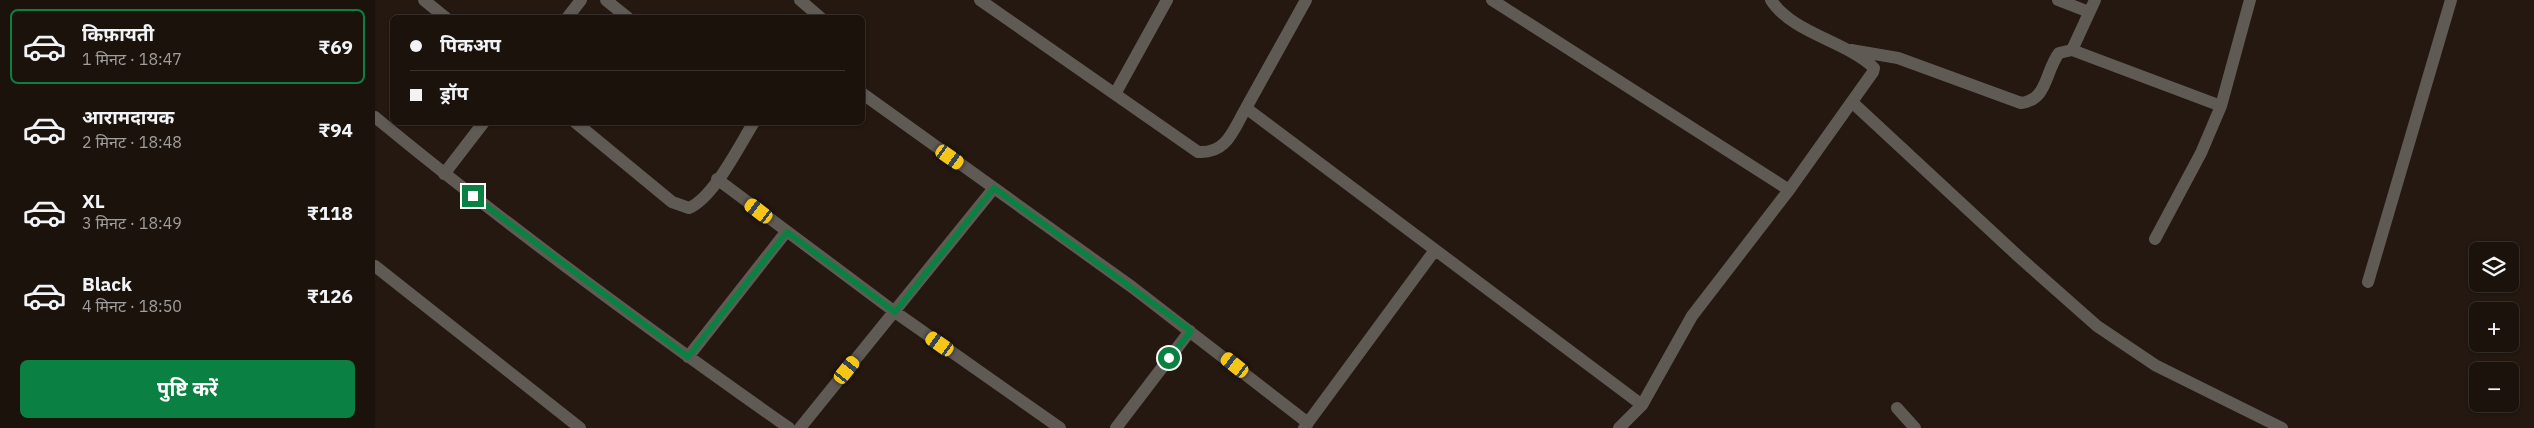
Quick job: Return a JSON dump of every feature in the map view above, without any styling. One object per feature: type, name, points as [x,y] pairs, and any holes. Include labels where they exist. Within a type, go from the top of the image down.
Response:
[{"type":"street","points":[[424,0],[442,15]]},
{"type":"street","points":[[569,15],[581,0]]},
{"type":"street","points":[[606,0],[624,15]]},
{"type":"street","points":[[800,0],[818,15]]},
{"type":"street","points":[[980,0],[1198,152],[1210,153],[1220,148],[1228,140],[1306,0]]},
{"type":"street","points":[[1115,94],[1167,0]]},
{"type":"street","points":[[1492,0],[1789,190]]},
{"type":"street","points":[[1771,0],[1789,17],[1832,43],[1849,50],[1898,58],[2021,103],[2029,102],[2041,94],[2054,60],[2059,53],[2072,50],[2221,106]]},
{"type":"street","points":[[2058,0],[2092,6],[2072,50]]},
{"type":"street","points":[[2155,239],[2201,153],[2221,106],[2250,0]]},
{"type":"street","points":[[2368,282],[2451,0]]},
{"type":"street","points":[[1619,428],[1642,406],[1692,316],[1789,190],[1871,77],[1874,68],[1849,50]]},
{"type":"street","points":[[865,95],[1191,331],[1306,426],[1435,250]]},
{"type":"street","points":[[1853,103],[2097,326],[2155,364],[2282,428]]},
{"type":"street","points":[[1246,108],[1642,406]]},
{"type":"street","points":[[375,117],[444,174],[688,357],[789,428]]},
{"type":"street","points":[[444,174],[482,125]]},
{"type":"street","points":[[579,125],[682,208],[697,205],[717,180],[752,125]]},
{"type":"street","points":[[717,180],[895,312],[1060,428]]},
{"type":"street","points":[[800,428],[994,188]]},
{"type":"street","points":[[688,357],[787,232]]},
{"type":"street","points":[[375,266],[580,428]]},
{"type":"street","points":[[1116,428],[1191,331]]},
{"type":"street","points":[[1897,408],[1915,428]]},
{"type":"route","points":[[473,196],[688,357],[787,232],[895,312],[994,188],[1133,287],[1191,331],[1169,358]]}]
